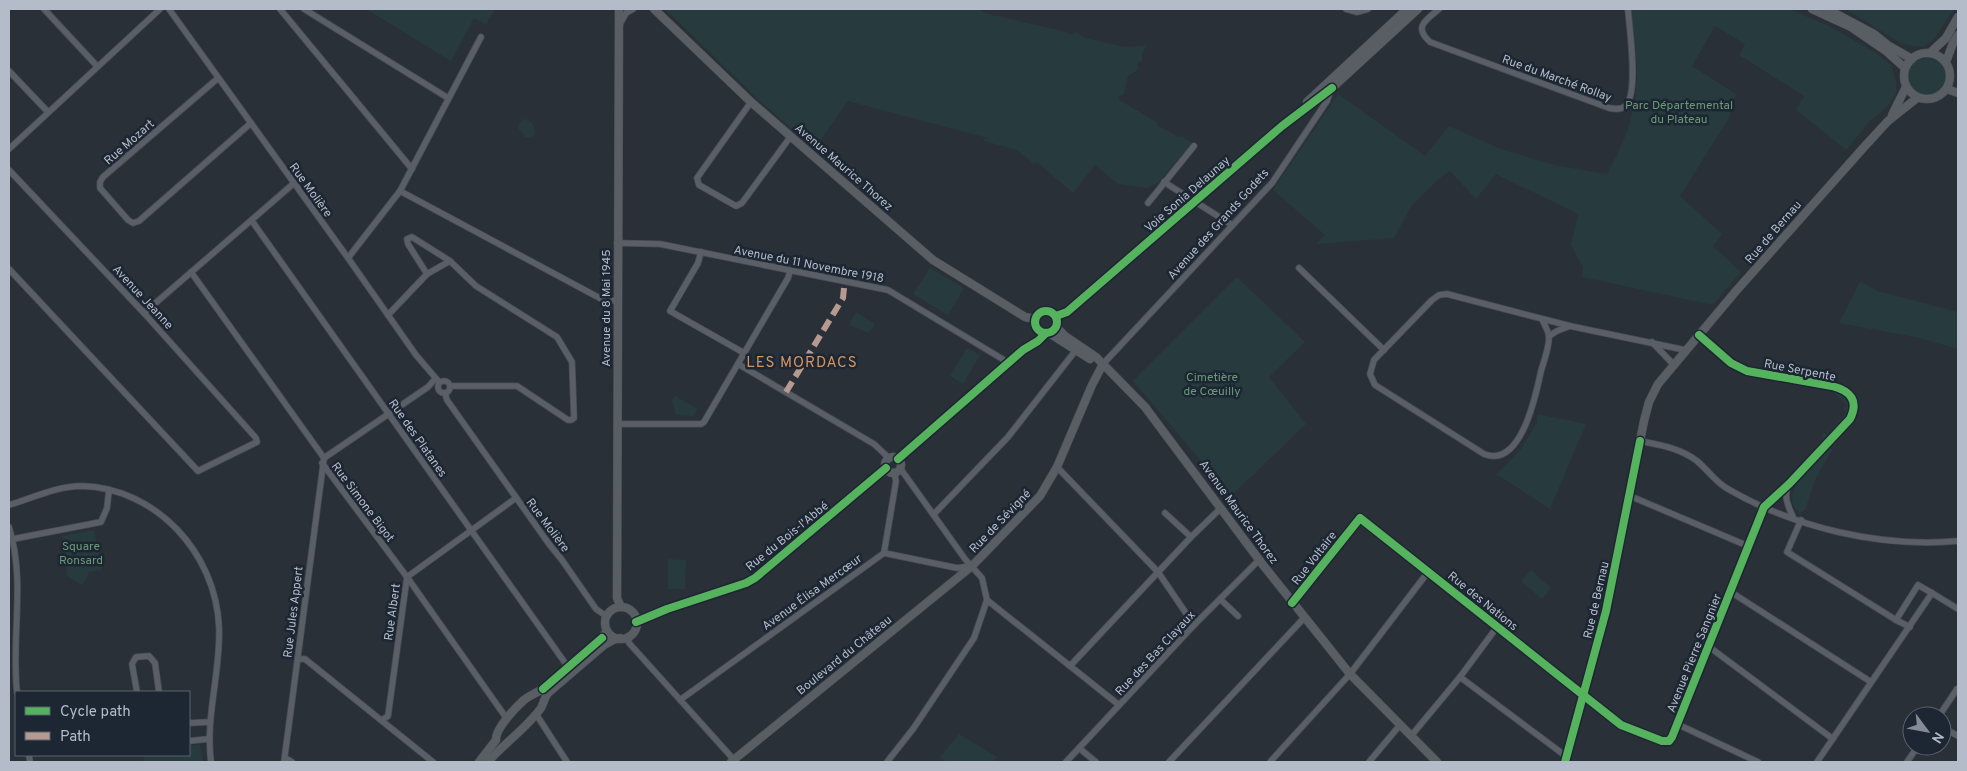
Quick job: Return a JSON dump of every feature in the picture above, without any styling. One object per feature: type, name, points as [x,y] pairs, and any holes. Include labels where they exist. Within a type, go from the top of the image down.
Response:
[{"type":"main road","name":"Avenue du 8 Mai 1945","points":[[619,9],[617,598],[621,607]]},
{"type":"main road","name":"Avenue Maurice Thorez","points":[[654,9],[752,102],[933,260],[1025,317],[1035,319]]},
{"type":"main road","name":"Voie Sonia Delaunay","points":[[1331,83],[1407,9]]},
{"type":"main road","name":"Voie Sonia Delaunay","points":[[1056,316],[1067,312],[1418,9]]},
{"type":"main road","points":[[1812,9],[1834,18],[1859,32],[1886,51],[1905,68]]},
{"type":"main road","points":[[1827,9],[1874,34],[1889,46],[1912,59]]},
{"type":"main road","points":[[1930,53],[1946,38],[1958,17]]},
{"type":"main road","points":[[1946,62],[1958,35]]},
{"type":"main road","points":[[1930,53],[1942,58],[1946,62],[1951,75],[1948,89],[1938,98],[1931,100],[1917,98],[1906,87],[1905,68],[1912,59],[1918,55],[1930,53]]},
{"type":"main road","name":"Rue de Bernau","points":[[1888,120],[1906,87]]},
{"type":"main road","points":[[1948,89],[1958,94]]},
{"type":"main road","name":"Rue de Bernau","points":[[1566,760],[1606,611],[1649,402],[1658,384],[1698,335],[1888,120],[1917,98]]},
{"type":"main road","points":[[1023,350],[1056,327],[1056,316],[1052,312],[1042,312],[1035,319],[1038,329],[1047,333]]},
{"type":"main road","name":"Avenue Maurice Thorez","points":[[1056,327],[1064,336],[1096,356],[1145,407],[1292,603],[1350,674],[1437,762]]},
{"type":"main road","points":[[893,458],[900,463],[897,470],[889,472],[886,468],[886,461],[893,458],[1009,363],[1023,350],[1038,329]]},
{"type":"main road","name":"Avenue Maurice Thorez","points":[[1047,333],[1094,361],[1104,364]]},
{"type":"main road","name":"Rue de Sévigné","points":[[972,566],[1040,496],[1057,467],[1092,385],[1104,364]]},
{"type":"main road","name":"Rue du Bois-l'Abbé","points":[[636,622],[667,609],[746,583],[755,578],[886,468]]},
{"type":"main road","name":"Boulevard du Château","points":[[734,761],[972,566]]},
{"type":"main road","points":[[488,762],[536,714],[542,707],[544,699],[555,687],[604,645],[624,637],[634,630],[636,617],[630,610],[621,607],[612,609],[606,616],[607,631],[615,638],[624,637]]},
{"type":"main road","points":[[479,762],[496,740],[497,733],[507,719],[526,699],[568,667],[600,640],[607,631]]},
{"type":"main road","points":[[536,693],[544,699]]},
{"type":"main road","points":[[496,740],[505,745]]},
{"type":"street","points":[[44,9],[97,66]]},
{"type":"street","points":[[9,149],[160,9]]},
{"type":"street","name":"Rue Molière","points":[[168,9],[388,315],[437,380],[438,390],[445,393],[447,400],[596,609],[606,616]]},
{"type":"street","points":[[280,9],[412,169]]},
{"type":"street","points":[[304,9],[448,98]]},
{"type":"street","points":[[619,26],[626,13],[633,9]]},
{"type":"street","points":[[1346,9],[1357,12],[1368,9]]},
{"type":"street","name":"Rue du Marché Rollay","points":[[1439,9],[1424,22],[1421,29],[1424,36],[1430,42],[1609,108],[1618,109],[1625,107],[1631,92],[1633,65],[1628,9]]},
{"type":"street","points":[[348,258],[400,191],[481,37]]},
{"type":"street","points":[[9,71],[48,112]]},
{"type":"street","name":"Rue Mozart","points":[[217,78],[103,177],[100,182],[100,188],[128,220],[133,223],[139,221],[251,123]]},
{"type":"street","name":"Avenue des Grands Godets","points":[[1104,364],[1272,183],[1328,101],[1331,83]]},
{"type":"street","points":[[752,102],[697,178],[699,185],[736,206],[742,203],[791,136]]},
{"type":"street","points":[[1148,203],[1194,146]]},
{"type":"street","name":"Avenue Jeanne","points":[[9,170],[144,313],[256,438],[257,442],[198,471],[9,269]]},
{"type":"street","points":[[1164,182],[1232,225]]},
{"type":"street","points":[[144,313],[294,184]]},
{"type":"street","points":[[400,191],[607,302],[617,300]]},
{"type":"street","name":"Rue des Platanes","points":[[252,221],[568,667]]},
{"type":"street","points":[[427,274],[408,244],[407,239],[412,238],[450,261],[476,286],[558,337],[572,362],[574,418],[568,420],[517,386],[450,386]]},
{"type":"street","name":"Avenue du 11 Novembre 1918","points":[[617,243],[660,244],[888,290],[1009,363]]},
{"type":"street","points":[[701,252],[698,263],[670,311],[744,353]]},
{"type":"street","points":[[388,315],[427,274],[450,261]]},
{"type":"street","points":[[1299,268],[1384,350]]},
{"type":"street","points":[[617,424],[700,424],[704,422],[788,278],[790,271]]},
{"type":"street","name":"Rue Simone Bigot","points":[[191,272],[507,719]]},
{"type":"street","points":[[1542,319],[1550,336],[1530,417],[1513,444],[1504,453],[1494,457],[1484,454],[1375,385],[1370,374],[1370,368],[1374,360],[1439,295],[1447,294],[1570,326],[1685,350]]},
{"type":"street","points":[[1550,336],[1570,326]]},
{"type":"street","name":"Rue Serpente","points":[[1698,335],[1738,368],[1839,388],[1852,398],[1854,411],[1850,419],[1764,507]]},
{"type":"street","points":[[1652,342],[1673,364]]},
{"type":"street","points":[[934,514],[1008,437],[1076,350]]},
{"type":"street","points":[[738,364],[874,444],[893,458]]},
{"type":"street","points":[[323,461],[437,380],[447,381],[450,386]]},
{"type":"street","points":[[445,393],[448,392],[450,386]]},
{"type":"street","points":[[1640,441],[1664,446],[1688,455],[1726,488],[1764,507],[1793,518],[1837,531],[1879,540],[1917,544],[1958,541]]},
{"type":"street","name":"Rue Jules Appert","points":[[284,760],[323,461]]},
{"type":"street","points":[[1057,467],[1158,572],[1194,625]]},
{"type":"street","points":[[897,470],[934,514],[972,566],[957,568],[884,553],[897,470]]},
{"type":"street","points":[[1790,482],[1786,490],[1786,501],[1793,518]]},
{"type":"street","points":[[9,505],[63,488],[80,486],[109,490],[136,498],[171,521],[188,540],[210,582],[217,610],[219,655],[208,739],[211,762]]},
{"type":"street","points":[[13,539],[101,522],[109,490]]},
{"type":"street","points":[[1630,496],[1748,546]]},
{"type":"street","name":"Rue Albert","points":[[382,720],[388,716],[407,576],[516,498]]},
{"type":"street","name":"Avenue Pierre Sangnier","points":[[1677,724],[1764,507]]},
{"type":"street","points":[[1070,666],[1191,537],[1221,508]]},
{"type":"street","points":[[1165,513],[1191,537]]},
{"type":"street","name":"Rue des Nations","points":[[1360,518],[1621,725],[1662,741],[1670,740],[1677,724]]},
{"type":"street","name":"Rue Voltaire","points":[[1292,603],[1360,518]]},
{"type":"street","points":[[1801,520],[1787,552],[1910,627]]},
{"type":"street","points":[[9,527],[13,539],[18,587],[15,670],[17,691]]},
{"type":"street","name":"Avenue Élisa Mercœur","points":[[680,700],[884,553]]},
{"type":"street","name":"Rue des Bas Clayaux","points":[[1066,762],[1194,625],[1260,560]]},
{"type":"street","name":"Rue de Sévigné","points":[[972,566],[982,578],[986,600]]},
{"type":"street","points":[[1270,762],[1350,674],[1428,572]]},
{"type":"street","points":[[1896,620],[1918,584],[1958,609]]},
{"type":"street","points":[[1732,590],[1734,594],[1872,682]]},
{"type":"street","points":[[1817,762],[1932,593]]},
{"type":"street","points":[[1220,599],[1238,616]]},
{"type":"street","points":[[887,762],[913,729],[974,638],[986,600],[1120,705]]},
{"type":"street","points":[[1169,762],[1304,618]]},
{"type":"street","points":[[1411,736],[1460,677],[1497,626]]},
{"type":"street","points":[[624,637],[734,761]]},
{"type":"street","points":[[1708,646],[1833,739]]},
{"type":"street","points":[[137,691],[132,664],[136,657],[149,656],[155,663],[160,691]]},
{"type":"street","points":[[298,658],[305,659],[433,762]]},
{"type":"street","points":[[1460,677],[1566,760]]},
{"type":"street","points":[[1946,706],[1957,689]]},
{"type":"street","points":[[536,714],[567,762]]},
{"type":"street","points":[[190,723],[210,722]]},
{"type":"street","points":[[1677,724],[1758,762]]},
{"type":"street","points":[[1369,762],[1400,725]]},
{"type":"street","points":[[190,741],[208,739]]},
{"type":"street","points":[[1079,748],[1096,762]]},
{"type":"street","points":[[284,760],[292,762]]},
{"type":"green space","points":[[366,9],[495,9],[486,24],[474,18],[451,61]]},
{"type":"green space","points":[[665,9],[976,9],[996,16],[1063,31],[1072,35],[1075,32],[1085,38],[1124,47],[1147,45],[1142,54],[1142,61],[1137,63],[1138,70],[1128,76],[1124,94],[1119,97],[1119,100],[1157,122],[1157,125],[1179,137],[1182,136],[1192,143],[1158,183],[1147,188],[1118,184],[1095,165],[1073,193],[1037,162],[1033,163],[1017,150],[984,141],[984,139],[991,139],[848,101],[815,148],[763,104]]},
{"type":"green space","name":"Parc Départemental du Plateau","points":[[1631,9],[1789,9],[1829,26],[1876,53],[1891,65],[1896,82],[1896,94],[1889,105],[1869,122],[1846,150],[1796,110],[1804,96],[1739,55],[1745,44],[1715,26],[1692,66],[1736,94],[1729,118],[1680,196],[1722,234],[1713,246],[1741,272],[1713,305],[1582,277],[1583,267],[1571,245],[1578,214],[1496,174],[1476,199],[1450,171],[1441,177],[1412,205],[1394,238],[1316,244],[1325,235],[1273,190],[1338,94],[1425,156],[1449,126],[1498,148],[1554,165],[1607,174],[1619,151],[1631,119],[1635,98],[1636,60]]},
{"type":"green space","points":[[1846,9],[1954,9],[1934,39],[1925,46],[1914,46],[1900,43]]},
{"type":"green space","points":[[1927,58],[1940,64],[1946,77],[1940,90],[1927,96],[1914,90],[1908,77],[1914,64]]},
{"type":"green space","points":[[524,119],[531,122],[534,126],[535,133],[532,138],[526,137],[518,128]]},
{"type":"green space","points":[[930,268],[964,288],[948,315],[913,294]]},
{"type":"green space","name":"Cimetière de Cœuilly","points":[[1237,277],[1305,342],[1269,377],[1306,424],[1231,496],[1133,381]]},
{"type":"green space","points":[[1860,282],[1878,291],[1958,312],[1958,349],[1915,337],[1839,323]]},
{"type":"green space","points":[[856,312],[875,324],[869,333],[849,325]]},
{"type":"green space","points":[[967,348],[980,355],[963,384],[950,376]]},
{"type":"green space","points":[[1833,392],[1837,392],[1846,398],[1849,405],[1849,413],[1822,442],[1823,432],[1827,435],[1846,413],[1844,409],[1847,405]]},
{"type":"green space","points":[[675,396],[698,409],[693,416],[676,415],[672,400]]},
{"type":"green space","points":[[1537,414],[1586,424],[1550,509],[1495,473],[1498,473],[1521,449],[1537,422]]},
{"type":"green space","points":[[1829,446],[1832,450],[1816,478],[1805,510],[1800,513],[1794,505],[1792,497],[1795,487],[1808,468]]},
{"type":"green space","name":"Square Ronsard","points":[[94,530],[102,570],[89,572],[82,585],[67,576],[62,536]]},
{"type":"green space","points":[[668,559],[686,560],[685,589],[668,589]]},
{"type":"green space","points":[[1531,570],[1551,588],[1542,599],[1521,581]]},
{"type":"green space","points":[[959,734],[997,757],[992,762],[946,762],[940,757]]},
{"type":"green space","points":[[200,744],[203,762],[143,762],[145,756],[190,756],[190,746]]},
{"type":"marked path","points":[[786,392],[843,298],[844,288]]},
{"type":"cycle path","points":[[1056,316],[1067,312],[1282,126],[1332,88]]},
{"type":"cycle path","points":[[1046,311],[1054,314],[1057,322],[1054,330],[1046,333],[1038,330],[1035,322],[1038,314],[1046,311]]},
{"type":"cycle path","points":[[898,459],[1023,350],[1038,341],[1046,333]]},
{"type":"cycle path","points":[[1292,603],[1360,518],[1621,725],[1662,741],[1669,741],[1764,507],[1790,483],[1850,419],[1854,407],[1852,398],[1839,388],[1747,371],[1731,363],[1699,335]]},
{"type":"cycle path","points":[[1565,762],[1606,611],[1640,441]]},
{"type":"cycle path","points":[[636,622],[667,609],[746,583],[755,578],[886,468]]},
{"type":"cycle path","points":[[543,689],[602,638]]},
{"type":"district","name":"LES MORDACS","points":[[802,362]]}]
